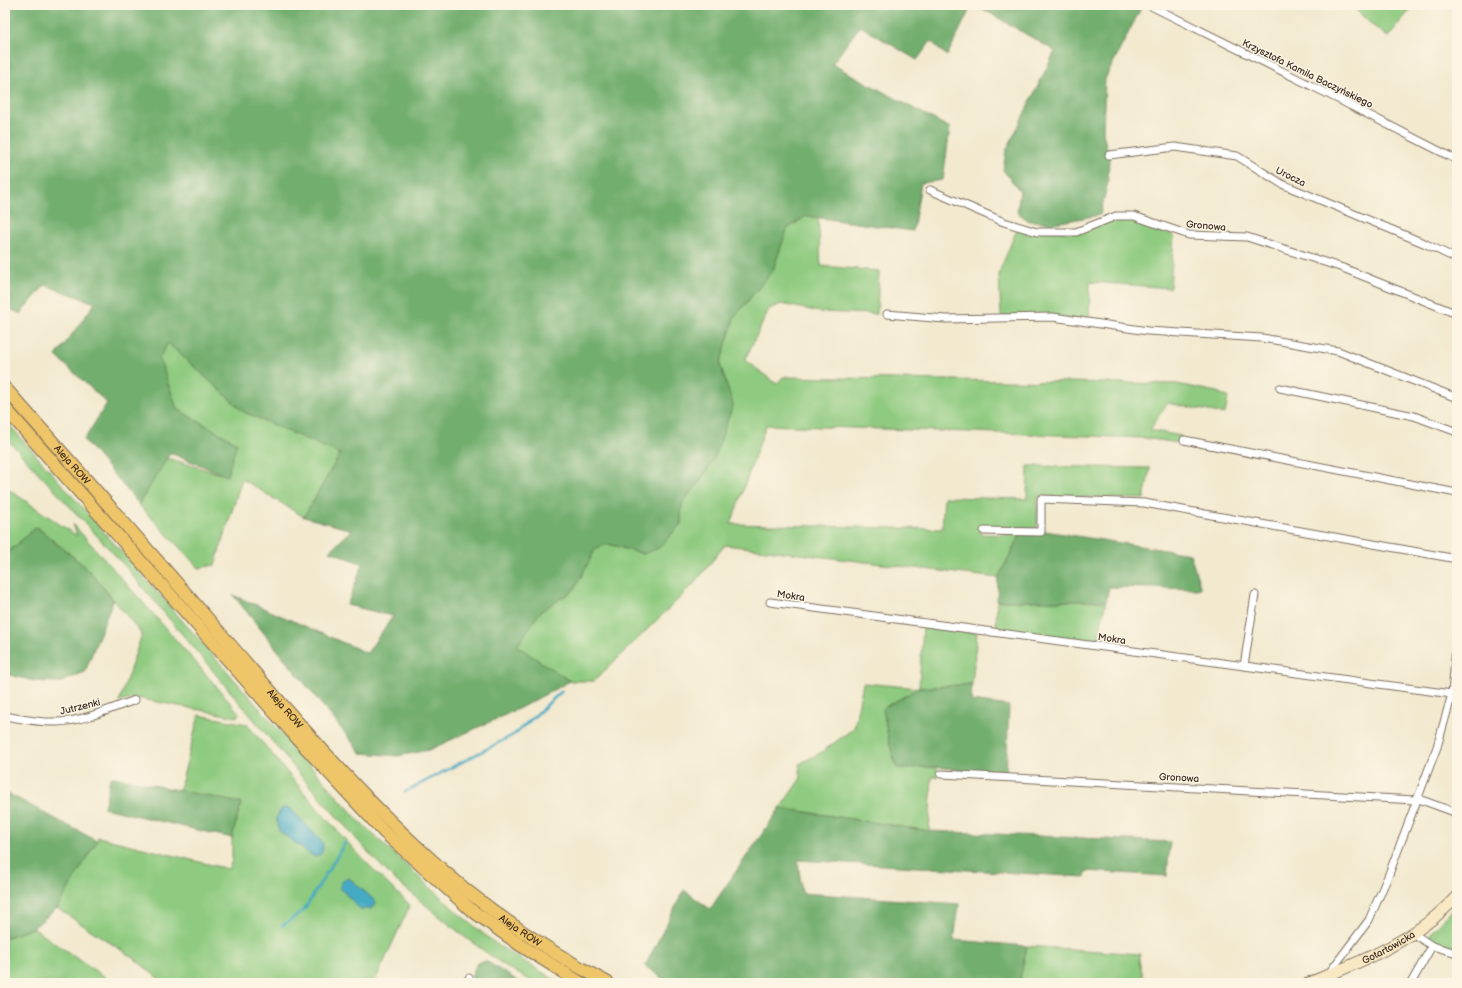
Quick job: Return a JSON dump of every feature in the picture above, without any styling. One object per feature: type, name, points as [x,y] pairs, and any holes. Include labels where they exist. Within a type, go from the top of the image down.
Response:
[{"type":"main road","name":"Aleja ROW","points":[[5,388],[320,747],[426,856],[486,905],[550,950],[608,983]]},
{"type":"main road","name":"Aleja ROW","points":[[5,408],[306,748],[384,832],[470,909],[520,945],[581,983]]},
{"type":"street","name":"Krzysztofa Kamila Baczyńskiego","points":[[1149,5],[1326,92],[1457,160]]},
{"type":"street","name":"Urocza","points":[[1109,155],[1175,147],[1237,156],[1282,184],[1426,244],[1457,259]]},
{"type":"street","name":"Gronowa","points":[[930,190],[1004,222],[1037,232],[1076,232],[1116,216],[1134,216],[1189,235],[1246,237],[1343,268],[1457,314]]},
{"type":"street","points":[[887,314],[945,319],[1053,317],[1148,331],[1262,338],[1338,352],[1457,398]]},
{"type":"street","points":[[1280,388],[1414,416],[1457,432]]},
{"type":"street","points":[[1184,440],[1457,493]]},
{"type":"street","points":[[984,531],[1041,532],[1041,498],[1144,503],[1457,559]]},
{"type":"street","points":[[1244,666],[1256,595]]},
{"type":"street","name":"Mokra","points":[[770,602],[1452,694]]},
{"type":"street","points":[[1328,975],[1369,920],[1389,874],[1416,799],[1437,747],[1452,694],[1457,635]]},
{"type":"street","name":"Jutrzenki","points":[[5,716],[31,721],[58,722],[85,717],[135,700]]},
{"type":"street","name":"Gronowa","points":[[941,774],[1416,799],[1457,813]]},
{"type":"street","name":"Gotartowicka","points":[[1309,983],[1400,942],[1414,934],[1457,896]]},
{"type":"street","points":[[1414,934],[1432,946],[1457,953]]},
{"type":"street","points":[[1411,983],[1432,946]]},
{"type":"street","points":[[466,983],[469,978],[471,983]]},
{"type":"green space","points":[[5,5],[972,5],[947,56],[931,41],[917,60],[860,26],[832,64],[950,128],[943,180],[921,183],[913,231],[806,216],[787,229],[773,270],[734,318],[720,364],[733,405],[714,459],[699,483],[682,503],[681,524],[659,548],[643,554],[609,544],[596,548],[574,590],[540,612],[517,646],[570,681],[520,708],[429,750],[398,756],[361,753],[233,595],[367,653],[393,616],[347,605],[363,564],[330,551],[352,530],[304,517],[340,454],[244,412],[168,343],[159,358],[177,409],[237,443],[227,476],[170,453],[139,504],[84,440],[107,403],[56,356],[95,303],[45,285],[20,314],[5,306]]},
{"type":"green space","points":[[976,5],[1142,6],[1105,79],[1103,133],[1109,158],[1108,182],[1100,215],[1055,223],[1029,221],[1017,212],[1020,191],[1003,170],[1006,151],[1055,51]]},
{"type":"green space","points":[[1351,5],[1414,5],[1388,37],[1372,25]]},
{"type":"green space","points":[[806,216],[818,217],[821,266],[879,271],[877,314],[820,312],[781,304],[769,309],[745,360],[777,384],[783,377],[1177,384],[1217,392],[1228,397],[1225,414],[1167,403],[1150,430],[1181,436],[1179,443],[1144,438],[766,425],[731,524],[942,529],[944,497],[1027,499],[1028,466],[1150,468],[1144,499],[1038,496],[1037,528],[980,527],[981,534],[1020,535],[998,578],[725,545],[692,586],[594,681],[570,681],[516,646],[540,612],[574,590],[596,548],[608,544],[643,554],[681,524],[682,503],[699,483],[733,405],[720,364],[734,318],[773,270],[787,229]]},
{"type":"green space","points":[[1117,219],[1147,224],[1174,236],[1170,288],[1090,282],[1089,318],[1087,319],[1001,316],[999,273],[1017,229],[1080,233]]},
{"type":"green space","points":[[168,343],[244,412],[340,454],[304,517],[242,479],[215,565],[199,568],[139,505],[167,458],[220,474],[237,443],[177,409],[159,358]]},
{"type":"green space","points":[[5,420],[361,823],[458,913],[496,944],[560,983],[535,983],[508,968],[466,938],[395,880],[368,852],[308,784],[124,565],[5,437]]},
{"type":"green space","points":[[5,487],[77,536],[73,524],[239,713],[237,717],[137,698],[119,702],[142,634],[88,569],[37,527],[5,555]]},
{"type":"green space","points":[[36,527],[88,569],[113,600],[85,672],[61,682],[34,681],[5,674],[5,555]]},
{"type":"green space","points":[[1045,531],[1190,554],[1201,589],[1109,587],[1106,601],[997,601],[998,578],[1022,532]]},
{"type":"green space","points":[[997,601],[1106,601],[1097,642],[996,629]]},
{"type":"green space","points":[[923,627],[977,633],[972,684],[919,688]]},
{"type":"green space","points":[[863,683],[919,688],[883,709],[889,742],[897,768],[937,767],[938,777],[932,777],[929,831],[780,808],[801,778],[799,764],[822,752],[854,728]]},
{"type":"green space","points":[[972,684],[971,701],[1009,706],[1006,776],[937,767],[897,768],[889,742],[883,708],[919,688]]},
{"type":"green space","points":[[199,715],[247,724],[345,840],[410,905],[374,983],[164,983],[135,959],[57,908],[98,837],[228,869],[232,861],[232,838],[241,803],[179,792]]},
{"type":"green space","points":[[114,777],[241,803],[232,838],[104,808],[110,778]]},
{"type":"green space","points":[[5,794],[9,794],[97,841],[57,908],[33,928],[5,938]]},
{"type":"green space","points":[[780,808],[929,831],[1170,842],[1167,876],[1086,871],[1085,877],[798,860],[802,893],[959,904],[954,940],[1027,946],[1019,983],[669,983],[645,966],[684,890],[710,909]]},
{"type":"green space","points":[[1457,905],[1457,949],[1428,939],[1433,930]]},
{"type":"green space","points":[[33,928],[113,983],[5,983],[5,938]]},
{"type":"green space","points":[[1027,946],[1140,954],[1139,961],[1145,983],[1019,983]]},
{"type":"green space","points":[[486,961],[521,983],[475,983],[471,977],[477,963]]},
{"type":"water","points":[[282,808],[290,808],[322,842],[323,850],[319,855],[314,857],[279,831],[276,818]]},
{"type":"water","points":[[349,878],[374,900],[375,904],[371,909],[360,909],[340,888],[342,880]]},
{"type":"waterway","points":[[405,792],[515,734],[562,691]]},
{"type":"waterway","points":[[282,926],[304,910],[345,843]]}]
